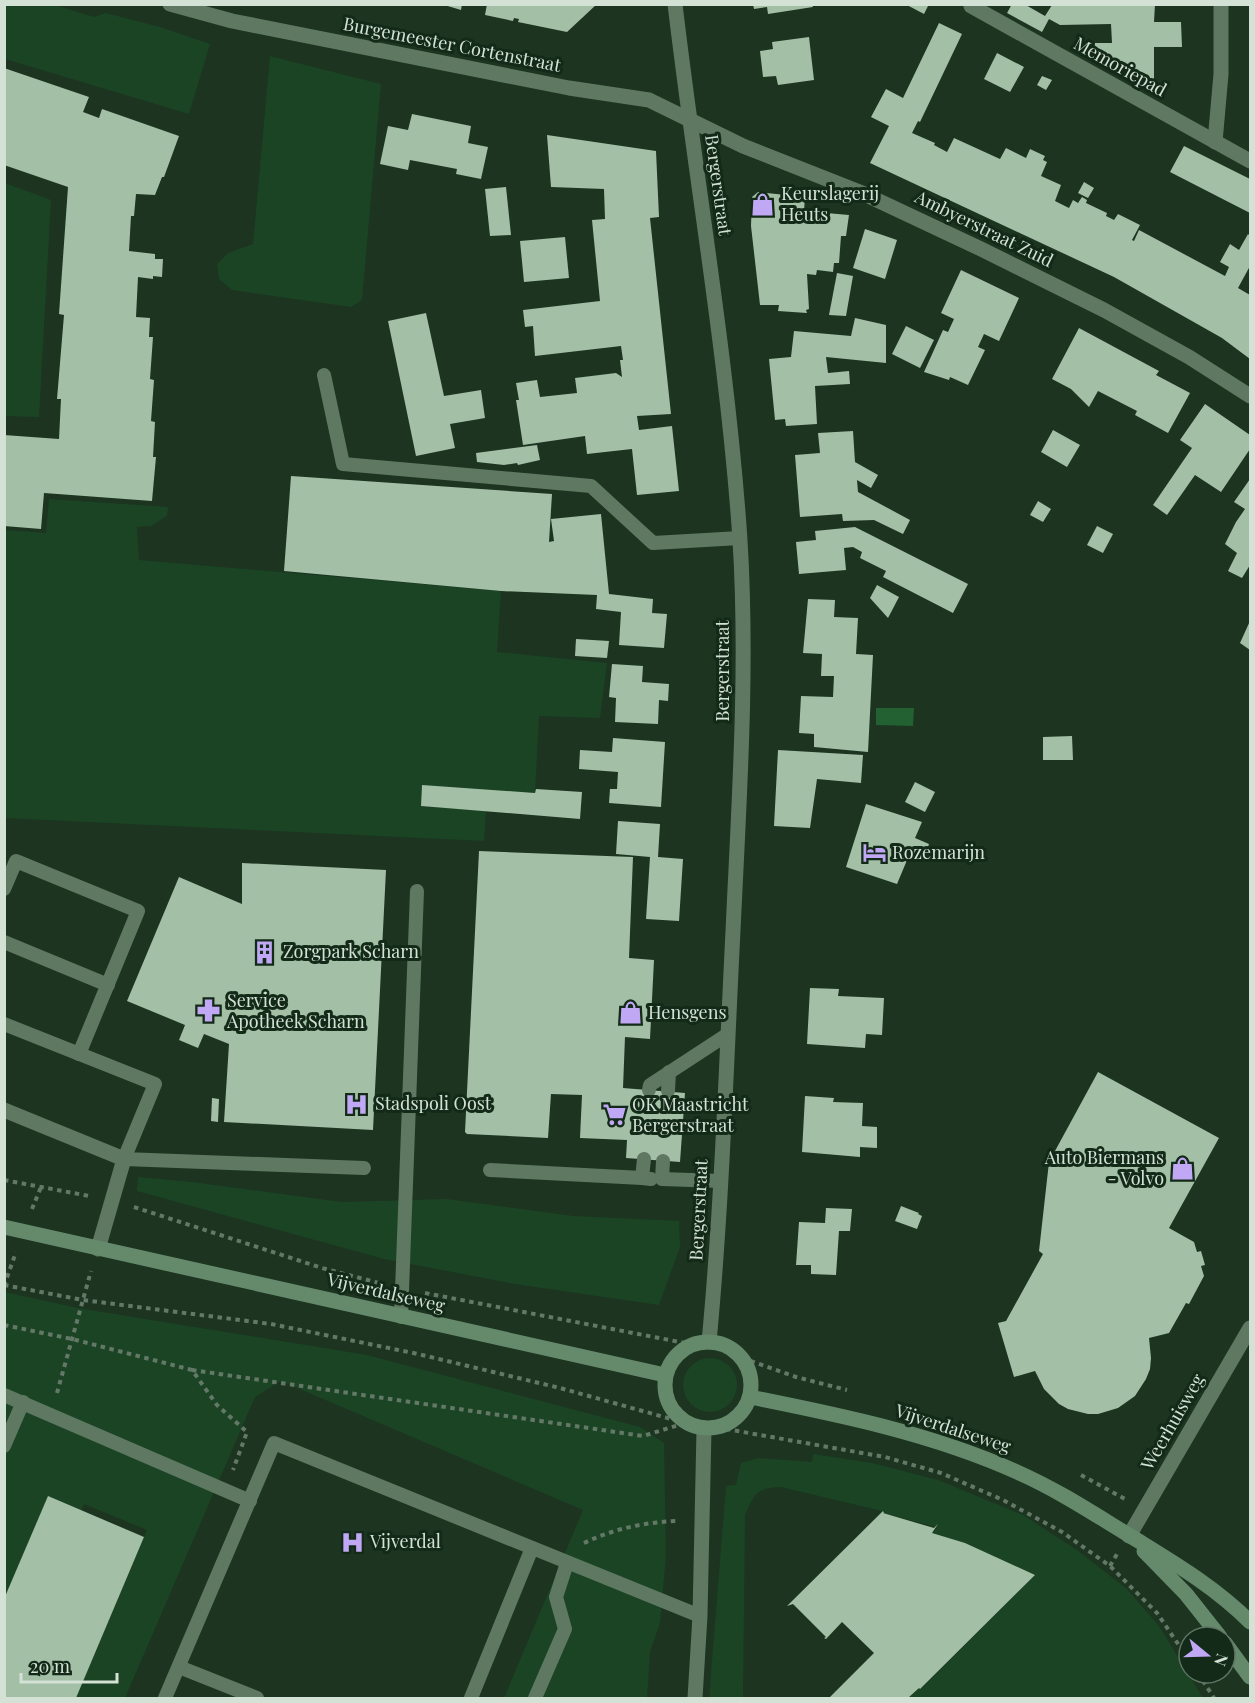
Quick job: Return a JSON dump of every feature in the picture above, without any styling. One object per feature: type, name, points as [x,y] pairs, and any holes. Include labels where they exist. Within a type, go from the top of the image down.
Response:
[{"type":"main road","name":"Vijverdalseweg","points":[[4,1227],[665,1375]]},
{"type":"main road","points":[[709,1342],[727,1346],[742,1358],[750,1377],[750,1397],[743,1410],[733,1421],[720,1427],[704,1429],[686,1423],[675,1414],[668,1403],[664,1389],[665,1375],[671,1362],[680,1352],[692,1345],[709,1342]]},
{"type":"main road","name":"Vijverdalseweg","points":[[750,1397],[870,1424],[947,1445],[1016,1471],[1084,1506],[1207,1585],[1251,1622]]},
{"type":"main road","name":"Vijverdalseweg","points":[[1129,1536],[1186,1594],[1211,1625]]},
{"type":"main road","points":[[1237,1659],[1251,1677]]},
{"type":"street","name":"Burgemeester Cortenstraat","points":[[170,4],[232,21],[569,88],[649,100],[690,119]]},
{"type":"street","name":"Bergerstraat","points":[[675,4],[726,392],[740,538],[743,676],[728,1034],[709,1342]]},
{"type":"street","points":[[1215,142],[1221,74],[1221,4]]},
{"type":"street","name":"Memoriepad","points":[[971,6],[1251,160]]},
{"type":"street","name":"Ambyerstraat Zuid","points":[[690,119],[743,146],[862,193],[992,254],[1104,310],[1189,357],[1251,396]]},
{"type":"street","points":[[4,1110],[124,1159],[98,1249]]},
{"type":"street","name":"Weerhuisweg","points":[[1129,1536],[1251,1328]]},
{"type":"street","points":[[695,1698],[700,1616],[704,1429]]},
{"type":"lane","points":[[324,375],[343,464],[591,486],[653,543],[740,538]]},
{"type":"lane","points":[[4,889],[16,861],[138,911],[79,1054]]},
{"type":"lane","points":[[402,1317],[417,891]]},
{"type":"lane","points":[[4,942],[108,985]]},
{"type":"lane","points":[[4,1024],[154,1084],[124,1159],[364,1168]]},
{"type":"lane","points":[[649,1090],[650,1085],[728,1034]]},
{"type":"lane","points":[[668,1091],[669,1072]]},
{"type":"lane","points":[[642,1178],[644,1159]]},
{"type":"lane","points":[[662,1179],[663,1161]]},
{"type":"lane","points":[[490,1170],[720,1181]]},
{"type":"lane","points":[[4,1395],[249,1501]]},
{"type":"lane","points":[[4,1446],[23,1402]]},
{"type":"lane","points":[[165,1698],[274,1443],[700,1616]]},
{"type":"lane","points":[[471,1698],[532,1548]]},
{"type":"lane","points":[[536,1698],[565,1629],[556,1597],[567,1563]]},
{"type":"lane","points":[[179,1667],[257,1698]]},
{"type":"path","points":[[4,1180],[111,1200],[322,1268],[403,1289],[692,1345]]},
{"type":"path","points":[[51,1414],[98,1249]]},
{"type":"path","points":[[4,1285],[83,1300],[271,1324],[418,1354],[560,1388],[686,1423]]},
{"type":"path","points":[[4,1325],[72,1339],[192,1370],[643,1436],[686,1423]]},
{"type":"path","points":[[192,1370],[217,1405],[247,1432],[225,1490]]},
{"type":"path","points":[[720,1427],[885,1457],[941,1473],[1003,1500],[1062,1532],[1110,1566],[1157,1613],[1177,1642]]},
{"type":"path","points":[[567,1563],[579,1545],[605,1532],[658,1522],[702,1519]]},
{"type":"path","points":[[1206,1685],[1214,1698]]},
{"type":"shaded area","points":[[4,5],[55,5],[94,17],[106,13],[160,27],[210,44],[189,114],[5,59]]},
{"type":"shaded area","points":[[270,56],[381,84],[362,300],[351,307],[232,290],[219,279],[217,264],[228,253],[253,244]]},
{"type":"shaded area","points":[[5,183],[51,200],[39,417],[5,416]]},
{"type":"shaded area","points":[[49,499],[168,507],[167,516],[151,526],[137,527],[139,560],[501,591],[497,652],[607,663],[600,718],[539,716],[535,793],[422,786],[421,806],[486,811],[484,841],[5,818],[5,530],[46,533]]},
{"type":"shaded area","points":[[876,708],[914,708],[913,726],[876,725]]},
{"type":"shaded area","points":[[138,1177],[342,1202],[447,1199],[574,1216],[679,1221],[680,1247],[659,1305],[515,1284],[384,1259],[137,1191]]},
{"type":"shaded area","points":[[5,1292],[78,1308],[367,1355],[640,1427],[664,1443],[666,1556],[660,1623],[650,1652],[647,1698],[504,1698],[583,1510],[281,1381],[255,1397],[125,1698],[76,1698],[147,1530],[84,1504],[5,1698]]},
{"type":"shaded area","points":[[705,1358],[715,1358],[725,1362],[733,1370],[737,1385],[733,1400],[725,1408],[715,1412],[705,1412],[695,1408],[687,1400],[683,1390],[683,1380],[687,1370],[695,1362]]},
{"type":"shaded area","points":[[813,1454],[872,1463],[938,1480],[1023,1515],[1077,1550],[1127,1589],[1159,1626],[1177,1655],[1177,1685],[1195,1685],[1203,1698],[908,1698],[919,1688],[921,1689],[1035,1575],[932,1533],[936,1527],[882,1511],[781,1487],[761,1490],[757,1493],[745,1515],[743,1698],[709,1698],[726,1486],[736,1485],[741,1463],[759,1458],[812,1462]]},
{"type":"building","points":[[441,4],[462,4],[461,10]]},
{"type":"building","points":[[487,4],[597,4],[567,32],[518,22],[519,19],[514,18],[513,21],[485,15]]},
{"type":"building","points":[[753,4],[812,4],[813,7],[768,14],[767,7],[754,9]]},
{"type":"building","points":[[905,4],[929,4],[924,14]]},
{"type":"building","points":[[1012,4],[1024,4],[1045,16],[1052,5],[1155,4],[1154,22],[1181,22],[1182,47],[1154,47],[1154,87],[1094,55],[1095,43],[1112,43],[1111,24],[1060,25],[1049,19],[1042,32],[1007,13]]},
{"type":"building","points":[[939,23],[962,34],[920,122],[918,121],[912,133],[935,143],[934,145],[947,152],[954,138],[1000,159],[1006,148],[1026,158],[1030,149],[1045,156],[1043,160],[1047,162],[1041,176],[1061,185],[1055,201],[1069,208],[1073,200],[1078,203],[1082,197],[1087,200],[1086,203],[1107,213],[1106,216],[1114,220],[1118,214],[1140,225],[1132,240],[1134,241],[1139,230],[1225,276],[1229,267],[1220,262],[1230,244],[1239,250],[1248,234],[1250,236],[1250,266],[1238,288],[1250,295],[1250,359],[1222,338],[1114,277],[870,163],[889,126],[871,117],[886,89],[903,98]]},
{"type":"building","points":[[809,37],[814,80],[778,85],[776,76],[763,77],[760,51],[773,49],[772,42]]},
{"type":"building","points":[[997,53],[1024,67],[1010,92],[984,79]]},
{"type":"building","points":[[4,68],[89,97],[83,112],[99,118],[102,109],[179,136],[155,195],[136,194],[134,216],[131,216],[129,251],[155,254],[155,259],[163,259],[162,277],[153,276],[153,279],[138,277],[136,317],[150,318],[149,337],[153,337],[150,379],[154,380],[151,421],[155,422],[153,457],[156,457],[152,501],[44,493],[41,529],[4,526],[4,435],[59,439],[61,399],[57,399],[64,315],[59,314],[68,187],[4,165]]},
{"type":"building","points":[[1042,76],[1052,80],[1046,90],[1037,85]]},
{"type":"building","points":[[412,114],[471,126],[468,143],[488,147],[481,179],[456,174],[457,169],[410,160],[408,170],[380,164],[388,126],[408,130]]},
{"type":"building","points":[[547,135],[656,151],[659,217],[650,218],[671,414],[637,416],[639,430],[672,426],[679,491],[637,495],[632,449],[587,454],[585,436],[523,445],[516,400],[519,400],[516,383],[537,380],[540,397],[577,393],[575,378],[616,373],[622,377],[621,346],[535,356],[533,326],[525,327],[523,310],[600,301],[592,220],[605,219],[604,189],[551,187]]},
{"type":"building","points":[[1184,146],[1250,179],[1250,213],[1170,172]]},
{"type":"building","points":[[1084,182],[1094,188],[1088,198],[1078,193]]},
{"type":"building","points":[[506,187],[511,235],[490,236],[485,189]]},
{"type":"building","points":[[758,192],[805,197],[804,211],[849,215],[846,236],[841,236],[839,263],[834,263],[833,272],[817,270],[816,275],[807,274],[809,309],[806,310],[807,313],[778,311],[779,305],[760,305],[751,226],[752,197]]},
{"type":"building","points":[[865,229],[897,240],[885,279],[853,268]]},
{"type":"building","points":[[565,237],[569,278],[524,282],[520,241]]},
{"type":"building","points":[[961,270],[1019,298],[999,341],[984,334],[978,347],[985,350],[968,385],[950,377],[949,380],[924,372],[943,330],[948,332],[954,319],[941,313]]},
{"type":"building","points":[[837,273],[853,276],[846,316],[829,315]]},
{"type":"building","points":[[426,313],[444,396],[481,390],[485,418],[450,424],[455,448],[416,456],[388,321]]},
{"type":"building","points":[[855,318],[886,325],[886,363],[826,357],[828,373],[849,371],[850,384],[815,386],[817,424],[786,426],[785,419],[775,420],[769,359],[791,357],[794,331],[851,336]]},
{"type":"building","points":[[906,326],[934,340],[920,368],[892,354]]},
{"type":"building","points":[[1079,328],[1159,371],[1156,375],[1190,393],[1168,433],[1135,415],[1137,411],[1098,391],[1089,407],[1071,389],[1052,379]]},
{"type":"building","points":[[1205,404],[1250,435],[1250,449],[1221,492],[1195,475],[1167,515],[1153,505],[1192,448],[1180,440]]},
{"type":"building","points":[[1053,430],[1080,445],[1067,467],[1041,452]]},
{"type":"building","points":[[853,431],[855,462],[878,475],[871,488],[857,480],[858,492],[910,520],[903,534],[874,520],[843,521],[842,514],[800,517],[795,455],[820,453],[818,433]]},
{"type":"building","points":[[537,445],[540,460],[518,465],[517,463],[504,465],[477,462],[476,453]]},
{"type":"building","points":[[291,476],[552,494],[549,542],[554,541],[551,519],[601,514],[609,594],[653,599],[652,613],[667,614],[664,648],[619,645],[621,612],[596,609],[597,595],[501,591],[284,571]]},
{"type":"building","points":[[1250,479],[1250,565],[1242,578],[1228,571],[1237,553],[1225,544],[1245,509],[1234,502]]},
{"type":"building","points":[[1038,501],[1051,509],[1043,522],[1030,515]]},
{"type":"building","points":[[1097,526],[1113,534],[1103,553],[1087,545]]},
{"type":"building","points":[[855,527],[968,584],[953,613],[883,577],[886,571],[860,558],[862,552],[853,547],[844,548],[846,570],[799,574],[796,542],[816,540],[815,531]]},
{"type":"building","points":[[877,585],[899,597],[888,618],[870,598]]},
{"type":"building","points":[[808,599],[835,600],[834,617],[858,618],[856,654],[873,655],[868,752],[814,747],[814,734],[799,733],[801,696],[833,697],[834,676],[821,676],[822,654],[803,653]]},
{"type":"building","points":[[1250,621],[1250,650],[1240,643]]},
{"type":"building","points":[[576,639],[609,641],[607,658],[575,656]]},
{"type":"building","points":[[612,664],[643,666],[642,682],[669,684],[668,701],[659,700],[658,724],[615,722],[616,698],[609,697]]},
{"type":"building","points":[[1072,736],[1073,760],[1043,760],[1043,737]]},
{"type":"building","points":[[613,738],[665,742],[661,807],[609,803],[610,789],[617,789],[618,772],[579,769],[580,750],[612,752]]},
{"type":"building","points":[[778,750],[863,755],[861,783],[817,779],[810,828],[774,826]]},
{"type":"building","points":[[915,782],[935,792],[925,812],[905,802]]},
{"type":"building","points":[[422,785],[535,793],[536,789],[582,792],[580,819],[421,806]]},
{"type":"building","points":[[866,804],[922,822],[915,838],[929,844],[924,859],[910,853],[897,884],[846,867]]},
{"type":"building","points":[[618,821],[660,824],[658,857],[683,859],[679,921],[646,919],[650,857],[616,854]]},
{"type":"building","points":[[479,851],[633,857],[629,958],[654,960],[650,1039],[625,1037],[623,1088],[685,1093],[680,1162],[626,1158],[627,1140],[580,1138],[582,1095],[551,1094],[548,1138],[467,1134],[465,1132]]},
{"type":"building","name":"Zorgpark Scharn","points":[[242,863],[386,870],[373,1130],[224,1122],[229,1044],[204,1034],[198,1048],[179,1040],[185,1025],[127,1001],[179,877],[242,904]]},
{"type":"building","points":[[810,988],[839,989],[838,996],[884,998],[882,1035],[866,1034],[865,1048],[807,1044]]},
{"type":"building","points":[[1098,1072],[1219,1138],[1169,1228],[1194,1242],[1197,1252],[1201,1251],[1205,1265],[1201,1266],[1204,1276],[1189,1304],[1186,1303],[1169,1333],[1149,1338],[1150,1369],[1135,1396],[1118,1408],[1098,1414],[1088,1414],[1059,1404],[1044,1389],[1035,1371],[1014,1377],[998,1323],[1006,1321],[1043,1254],[1039,1251],[1049,1162]]},
{"type":"building","points":[[805,1096],[834,1098],[833,1102],[863,1103],[862,1126],[877,1127],[877,1148],[860,1147],[860,1157],[802,1152]]},
{"type":"building","points":[[212,1098],[219,1099],[218,1122],[211,1121]]},
{"type":"building","points":[[901,1206],[922,1216],[917,1229],[895,1221]]},
{"type":"building","points":[[826,1208],[852,1209],[850,1231],[839,1231],[836,1275],[811,1274],[811,1265],[796,1265],[799,1222],[825,1223]]},
{"type":"building","points":[[48,1496],[144,1537],[76,1698],[4,1698],[4,1599]]},
{"type":"building","points":[[883,1511],[883,1513],[934,1528],[938,1524],[932,1533],[965,1543],[1035,1575],[920,1689],[908,1698],[829,1698],[874,1653],[842,1622],[826,1639],[793,1604],[787,1606]]},
{"type":"place","name":"Keurslagerij Heuts","points":[[763,204]]},
{"type":"place","name":"Rozemarijn","points":[[874,853]]},
{"type":"place","name":"Zorgpark Scharn","points":[[265,952]]},
{"type":"place","name":"Service Apotheek Scharn","points":[[209,1011]]},
{"type":"place","name":"Hensgens","points":[[630,1013]]},
{"type":"place","name":"Stadspoli Oost","points":[[357,1104]]},
{"type":"place","name":"OK Maastricht Bergerstraat","points":[[614,1115]]},
{"type":"place","name":"Auto Biermans - Volvo","points":[[1182,1168]]},
{"type":"place","name":"Vijverdal","points":[[352,1542]]}]
